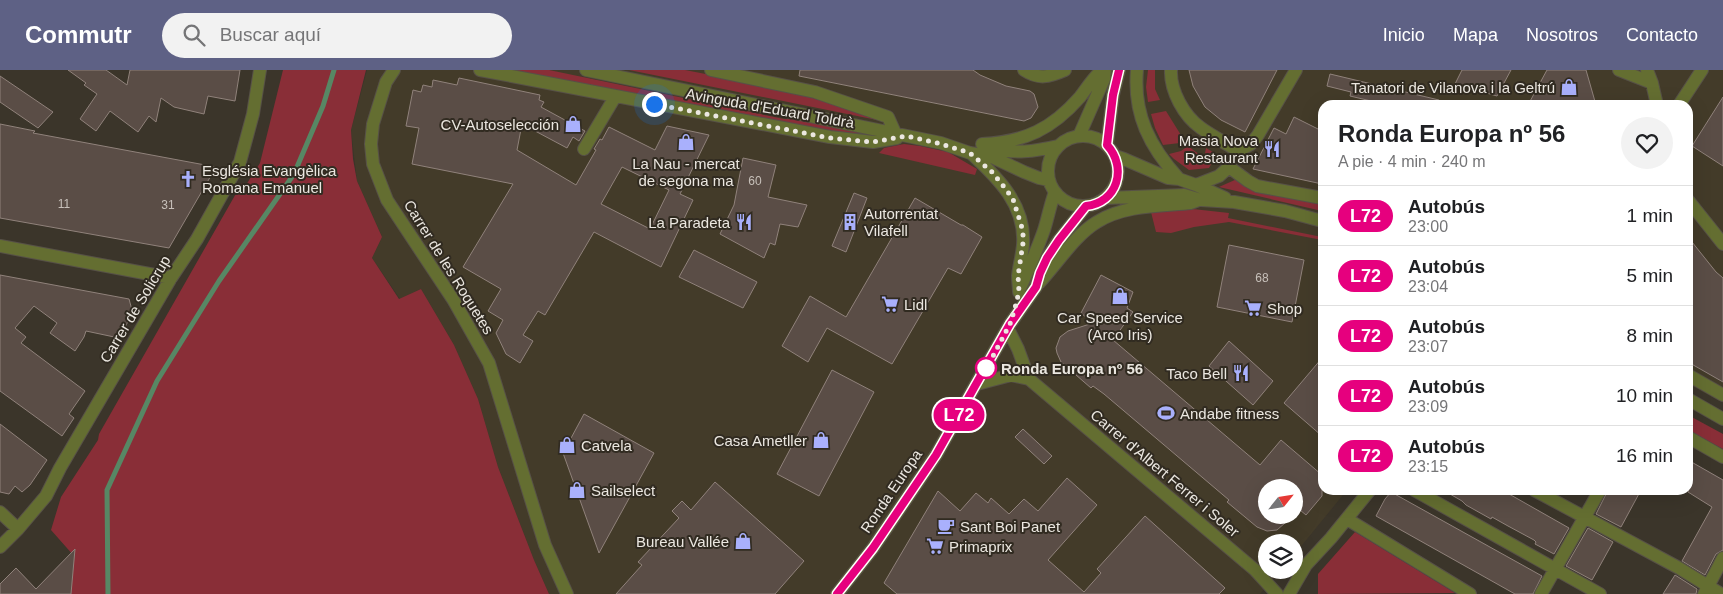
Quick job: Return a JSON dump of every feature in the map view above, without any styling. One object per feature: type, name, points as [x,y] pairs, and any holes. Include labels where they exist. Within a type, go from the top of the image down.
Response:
[{"type":"street","name":"Carrer de Solicrup","points":[[0,547],[46,496],[60,468],[240,162],[253,114],[260,70]]},
{"type":"street","name":"Carrer de les Roquetes","points":[[394,70],[386,82],[373,124],[371,144],[373,164],[387,200],[454,301],[489,363],[545,545],[568,594]]},
{"type":"street","name":"Avinguda d'Eduard Toldrà","points":[[480,70],[830,138],[872,142],[902,136]]},
{"type":"street","name":"Avinguda d'Eduard Toldrà","points":[[586,70],[941,144],[970,153],[992,157],[1024,172],[1049,180]]},
{"type":"street","name":"Avinguda d'Eduard Toldrà","points":[[711,70],[815,92],[852,103],[888,117],[902,136]]},
{"type":"street","points":[[1024,70],[1040,77],[1049,77],[1064,70]]},
{"type":"street","points":[[982,144],[998,143],[1026,137],[1046,127],[1068,109],[1102,70]]},
{"type":"street","points":[[1079,136],[1104,79],[1105,70]]},
{"type":"street","points":[[1107,145],[1113,95],[1119,70]]},
{"type":"street","points":[[1137,70],[1137,99],[1144,128],[1151,144],[1179,180]]},
{"type":"street","points":[[1171,70],[1178,99],[1190,118],[1202,129],[1238,151]]},
{"type":"street","points":[[1196,185],[1219,176],[1229,166],[1238,151],[1251,144],[1296,70]]},
{"type":"street","points":[[1619,70],[1652,83]]},
{"type":"street","points":[[1647,70],[1656,100]]},
{"type":"street","points":[[1682,100],[1702,70]]},
{"type":"street","points":[[584,149],[615,96]]},
{"type":"street","points":[[1079,136],[1092,137],[1107,145],[1115,156],[1118,166],[1118,181],[1106,198],[1095,205],[1086,206],[1069,203],[1055,192],[1049,180],[1049,164],[1052,154],[1058,146],[1069,139],[1079,136]]},
{"type":"street","name":"Avinguda d'Eduard Toldrà","points":[[941,144],[982,144],[999,150],[1026,152],[1058,146]]},
{"type":"street","points":[[970,153],[992,172],[1005,188],[1013,199],[1019,214],[1023,231],[1018,276],[1019,292]]},
{"type":"street","points":[[1115,156],[1168,178],[1196,185],[1234,202]]},
{"type":"street","points":[[1229,166],[1257,186],[1318,197]]},
{"type":"street","name":"Ronda Europa","points":[[1009,326],[1019,292],[1037,250],[1055,192]]},
{"type":"street","points":[[1106,198],[1184,195],[1201,200],[1234,202],[1284,211],[1318,221]]},
{"type":"street","points":[[1036,287],[1070,247],[1096,222],[1108,216],[1127,211],[1201,200]]},
{"type":"street","name":"Ronda Europa","points":[[837,594],[873,548],[936,455],[1009,326],[1036,287],[1047,258],[1086,206]]},
{"type":"street","points":[[1693,206],[1723,244]]},
{"type":"street","points":[[0,246],[171,278]]},
{"type":"street","points":[[1009,326],[1029,379]]},
{"type":"street","points":[[977,384],[1011,375],[1029,379]]},
{"type":"street","points":[[1693,378],[1723,395]]},
{"type":"street","name":"Carrer d'Albert Ferrer i Soler","points":[[1029,379],[1255,570],[1278,594]]},
{"type":"street","points":[[1693,401],[1723,419]]},
{"type":"street","points":[[1693,440],[1723,457]]},
{"type":"street","points":[[1289,594],[1306,565],[1366,495]]},
{"type":"street","points":[[1423,495],[1600,594]]},
{"type":"street","points":[[1543,495],[1679,568],[1706,590],[1721,594]]},
{"type":"street","points":[[1541,594],[1597,495]]},
{"type":"street","points":[[0,512],[18,529]]},
{"type":"street","points":[[1347,519],[1470,594]]},
{"type":"street","points":[[1706,590],[1723,558]]},
{"type":"shaded area","points":[[283,70],[366,70],[351,130],[357,181],[382,237],[372,258],[399,299],[421,289],[454,345],[478,399],[498,467],[549,594],[71,594],[74,556],[51,530],[61,497],[98,440],[99,434],[242,183],[246,185],[260,163]]},
{"type":"shaded area","points":[[367,70],[1723,70],[1723,403],[1693,387],[1693,100],[1318,100],[1318,495],[1343,495],[1303,544],[1303,534],[1258,534],[1258,579],[1273,579],[1260,594],[549,594],[498,467],[478,399],[454,345],[421,289],[400,299],[372,258],[382,237],[357,181],[351,130]]},
{"type":"shaded area","points":[[508,70],[549,70],[784,119],[795,119],[878,136],[862,137]]},
{"type":"shaded area","points":[[629,70],[685,70],[721,77],[813,97],[882,121]]},
{"type":"shaded area","points":[[1148,70],[1155,70],[1155,89],[1160,100],[1148,102],[1146,87]]},
{"type":"shaded area","points":[[1166,111],[1184,140],[1180,143],[1163,145],[1155,128],[1151,114]]},
{"type":"shaded area","points":[[904,144],[948,152],[977,169],[975,175],[879,153],[884,148]]},
{"type":"shaded area","points":[[1188,146],[1204,158],[1206,148],[1213,152],[1214,159],[1209,168],[1189,170],[1169,154],[1181,151]]},
{"type":"shaded area","points":[[1237,179],[1318,203],[1318,210],[1219,187]]},
{"type":"shaded area","points":[[1193,209],[1229,213],[1228,218],[1318,236],[1318,239],[1229,222],[1194,227],[1171,233],[1156,232],[1151,212]]},
{"type":"shaded area","points":[[1693,418],[1723,434],[1723,449],[1693,433]]},
{"type":"shaded area","points":[[1355,532],[1455,593],[1318,594],[1318,574]]},
{"type":"building","points":[[68,70],[106,70],[127,85],[130,70],[240,70],[235,101],[208,96],[204,114],[174,107],[161,98],[156,122],[149,116],[138,132],[110,111],[96,131],[80,119],[97,94]]},
{"type":"building","points":[[800,70],[973,70],[1006,86],[1030,91],[1034,94],[1038,107],[1031,118],[1024,121],[799,76]]},
{"type":"building","points":[[1189,70],[1277,70],[1245,132],[1221,120],[1205,107],[1193,86]]},
{"type":"building","points":[[1462,70],[1511,70],[1497,96],[1455,84]]},
{"type":"building","name":"Tanatori de Vilanova i la Geltrú","points":[[1547,70],[1586,70],[1595,100],[1531,100]]},
{"type":"building","points":[[1330,74],[1439,100],[1367,100],[1350,96],[1351,92],[1327,86]]},
{"type":"building","points":[[0,76],[53,112],[38,128],[0,102]]},
{"type":"building","points":[[459,78],[540,95],[539,100],[544,102],[541,107],[585,131],[579,141],[573,137],[567,148],[522,124],[517,150],[576,185],[596,150],[594,149],[600,139],[602,140],[609,127],[655,150],[667,126],[709,135],[680,194],[693,200],[661,267],[594,232],[545,315],[538,311],[523,335],[533,341],[520,363],[506,354],[496,333],[503,320],[488,311],[501,289],[463,267],[513,184],[412,164],[419,128],[406,126],[413,90],[421,92],[423,85],[432,87],[433,80],[457,85]],"holes":[[[622,167],[669,190],[650,229],[601,204]]]},
{"type":"building","points":[[1723,97],[1723,166],[1693,147]]},
{"type":"building","points":[[1294,117],[1318,129],[1318,183],[1253,169],[1274,128],[1286,134]]},
{"type":"building","points":[[0,124],[35,131],[33,133],[216,167],[169,248],[0,218]]},
{"type":"building","points":[[743,158],[776,165],[768,197],[807,205],[798,227],[780,224],[775,245],[770,243],[764,258],[720,234],[734,205]]},
{"type":"building","name":"Autorrentat Vilafell","points":[[854,193],[867,198],[846,252],[832,246]]},
{"type":"building","name":"Lidl","points":[[915,198],[982,237],[961,274],[948,268],[892,364],[827,328],[808,362],[782,346],[810,296],[846,317]]},
{"type":"building","points":[[1693,243],[1723,278],[1723,382],[1693,365]]},
{"type":"building","points":[[1229,245],[1304,260],[1292,322],[1217,307]]},
{"type":"building","points":[[694,250],[757,282],[743,308],[679,277]]},
{"type":"building","points":[[0,275],[129,299],[132,310],[131,316],[119,338],[86,331],[75,351],[50,333],[57,323],[34,306],[15,328],[26,337],[21,343],[85,391],[69,414],[74,418],[62,436],[0,391]]},
{"type":"building","points":[[1101,275],[1133,292],[1127,308],[1133,312],[1113,340],[1260,465],[1281,440],[1318,472],[1318,495],[1322,496],[1306,515],[1303,512],[1303,479],[1258,479],[1258,524],[1284,524],[1277,530],[1267,531],[1257,527],[1227,502],[1229,500],[1104,394],[1093,386],[1091,388],[1061,362],[1056,348],[1060,337],[1068,331],[1093,323],[1081,313]]},
{"type":"building","name":"Taco Bell","points":[[1229,341],[1273,381],[1253,405],[1209,366]]},
{"type":"building","points":[[1318,363],[1318,433],[1284,403]]},
{"type":"building","name":"Casa Ametller","points":[[832,370],[874,392],[819,496],[777,474]]},
{"type":"building","points":[[584,414],[654,453],[599,553],[563,453]]},
{"type":"building","points":[[0,424],[47,460],[30,485],[22,492],[15,486],[9,494],[0,492]]},
{"type":"building","points":[[1023,429],[1052,456],[1044,464],[1015,437]]},
{"type":"building","points":[[1693,463],[1723,480],[1723,550],[1716,554],[1705,575],[1682,561],[1712,507],[1693,495]]},
{"type":"building","points":[[1067,478],[1097,505],[1048,560],[1084,592],[1101,573],[1097,569],[1145,516],[1225,588],[1219,594],[897,594],[884,583],[938,491],[960,511],[976,493],[988,503],[991,498],[1009,514],[1024,499],[1038,511]]},
{"type":"building","points":[[715,482],[804,561],[775,594],[616,594],[642,565],[638,562],[679,518],[672,511],[682,501],[691,510]]},
{"type":"building","points":[[1388,495],[1396,495],[1542,576],[1533,594],[1515,594],[1376,516]]},
{"type":"building","points":[[1452,495],[1511,495],[1569,528],[1554,554],[1535,544],[1534,540],[1492,517],[1491,519]]},
{"type":"building","points":[[1606,495],[1638,495],[1621,527],[1596,514]]},
{"type":"building","points":[[1588,528],[1613,542],[1592,580],[1566,566]]},
{"type":"building","points":[[75,549],[71,594],[0,594],[0,584],[16,568],[36,589]]},
{"type":"building","points":[[1675,575],[1697,589],[1696,594],[1663,594]]},
{"type":"waterway","points":[[108,594],[107,490],[157,381],[219,281],[294,174],[323,106],[334,70]]},
{"type":"bus line","name":"L72","points":[[837,594],[873,548],[936,455],[1010,324],[1036,287],[1047,258],[1059,240],[1086,206],[1095,205],[1104,200],[1115,187],[1119,174],[1117,160],[1107,145],[1113,95],[1119,70]]},
{"type":"place","name":"Tanatori de Vilanova i la Geltrú","points":[[1569,87]]},
{"type":"place","name":"CV-Autoselección","points":[[573,124]]},
{"type":"place","name":"La Nau - mercat de segona ma","points":[[686,142]]},
{"type":"place","name":"Masia Nova Restaurant","points":[[1272,149]]},
{"type":"place","name":"Església Evangèlica Romana Emanuel","points":[[188,179]]},
{"type":"place","name":"La Paradeta","points":[[744,222]]},
{"type":"place","name":"Autorrentat Vilafell","points":[[850,222]]},
{"type":"place","name":"Car Speed Service (Arco Iris)","points":[[1120,296]]},
{"type":"place","name":"Lidl","points":[[890,304]]},
{"type":"place","name":"Shop","points":[[1253,308]]},
{"type":"place","name":"Ronda Europa nº 56","points":[[986,368]]},
{"type":"place","name":"Taco Bell","points":[[1241,373]]},
{"type":"place","name":"Andabe fitness","points":[[1166,413]]},
{"type":"place","name":"Casa Ametller","points":[[821,440]]},
{"type":"place","name":"Catvela","points":[[567,445]]},
{"type":"place","name":"Sailselect","points":[[577,490]]},
{"type":"place","name":"Sant Boi Panet","points":[[946,526]]},
{"type":"place","name":"Bureau Vallée","points":[[743,541]]},
{"type":"place","name":"Primaprix","points":[[935,546]]},
{"type":"route","points":[[654,104],[830,138],[872,142],[907,136],[970,153],[992,172],[1013,199],[1023,231],[1018,276],[1019,292],[1010,324],[985,371],[986,368]]}]
